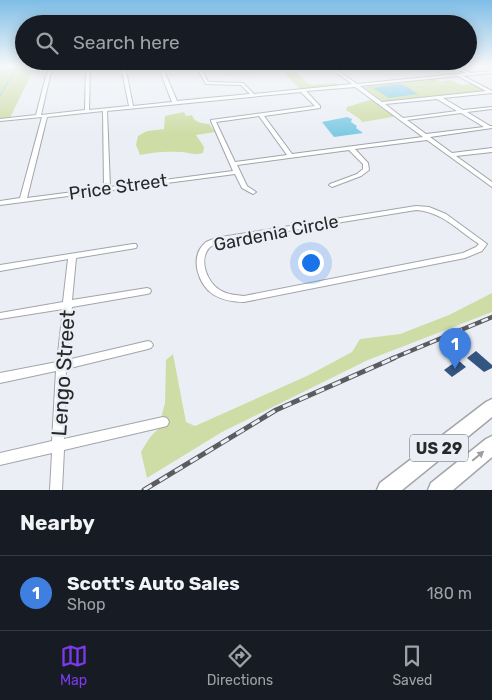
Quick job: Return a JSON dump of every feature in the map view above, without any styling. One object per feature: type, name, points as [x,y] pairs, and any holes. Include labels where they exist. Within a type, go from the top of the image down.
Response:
[{"type":"highway","name":"US 29","points":[[387,490],[492,407]]},
{"type":"highway","name":"US 29","points":[[438,490],[492,445]]},
{"type":"street","points":[[38,116],[45,89]]},
{"type":"street","points":[[87,89],[87,111]]},
{"type":"street","points":[[128,89],[131,107]]},
{"type":"street","points":[[169,89],[175,103]]},
{"type":"street","points":[[246,89],[253,96]]},
{"type":"street","points":[[0,120],[326,89]]},
{"type":"street","points":[[362,89],[492,185]]},
{"type":"street","points":[[253,192],[244,187],[213,121],[318,107],[302,91]]},
{"type":"street","points":[[382,103],[492,92]]},
{"type":"street","points":[[439,98],[491,128]]},
{"type":"street","points":[[403,119],[492,108]]},
{"type":"street","points":[[105,110],[107,188]]},
{"type":"street","points":[[261,115],[291,156]]},
{"type":"street","points":[[23,200],[45,116]]},
{"type":"street","points":[[233,164],[491,128]]},
{"type":"street","points":[[332,185],[359,175],[366,170],[366,164],[351,149]]},
{"type":"street","points":[[452,155],[492,150]]},
{"type":"street","name":"Price Street","points":[[0,203],[237,172]]},
{"type":"street","points":[[484,178],[492,177]]},
{"type":"street","name":"Gardenia Circle","points":[[483,244],[444,213],[428,208],[416,208],[218,240],[205,247],[201,262],[204,277],[212,290],[229,298],[244,298],[465,255],[474,252],[483,244],[492,242]]},
{"type":"street","points":[[0,268],[133,246]]},
{"type":"street","name":"Lengo Street","points":[[56,490],[62,365],[72,257]]},
{"type":"street","points":[[0,316],[147,291]]},
{"type":"street","points":[[0,378],[148,345]]},
{"type":"street","points":[[0,460],[164,422]]},
{"type":"green space","points":[[0,89],[24,89],[10,118],[0,119]]},
{"type":"green space","points":[[366,89],[482,89],[488,92],[384,102]]},
{"type":"green space","points":[[373,99],[398,116],[362,122],[346,110],[347,107]]},
{"type":"green space","points":[[184,112],[186,116],[192,115],[195,120],[209,124],[215,132],[196,135],[204,147],[203,153],[155,152],[140,155],[136,145],[138,136],[147,131],[164,129],[165,116]]},
{"type":"green space","points":[[492,293],[492,312],[368,360],[222,432],[147,478],[141,452],[155,431],[169,424],[168,417],[161,418],[165,403],[166,360],[173,354],[186,422],[195,426],[309,375],[352,352],[360,339],[400,334],[449,315]]},
{"type":"water","points":[[374,89],[410,89],[418,94],[389,98]]},
{"type":"water","points":[[347,117],[352,119],[351,122],[363,133],[334,137],[322,122]]},
{"type":"building","points":[[476,351],[492,365],[492,368],[484,372],[467,358]]},
{"type":"building","points":[[458,360],[466,367],[452,377],[444,370]]},
{"type":"waterway","points":[[0,96],[4,89]]},
{"type":"railway","points":[[391,359],[492,317]]},
{"type":"railway","points":[[144,490],[276,410],[394,358]]},
{"type":"place","name":"Scott's Auto Sales","points":[[455,369]]}]
